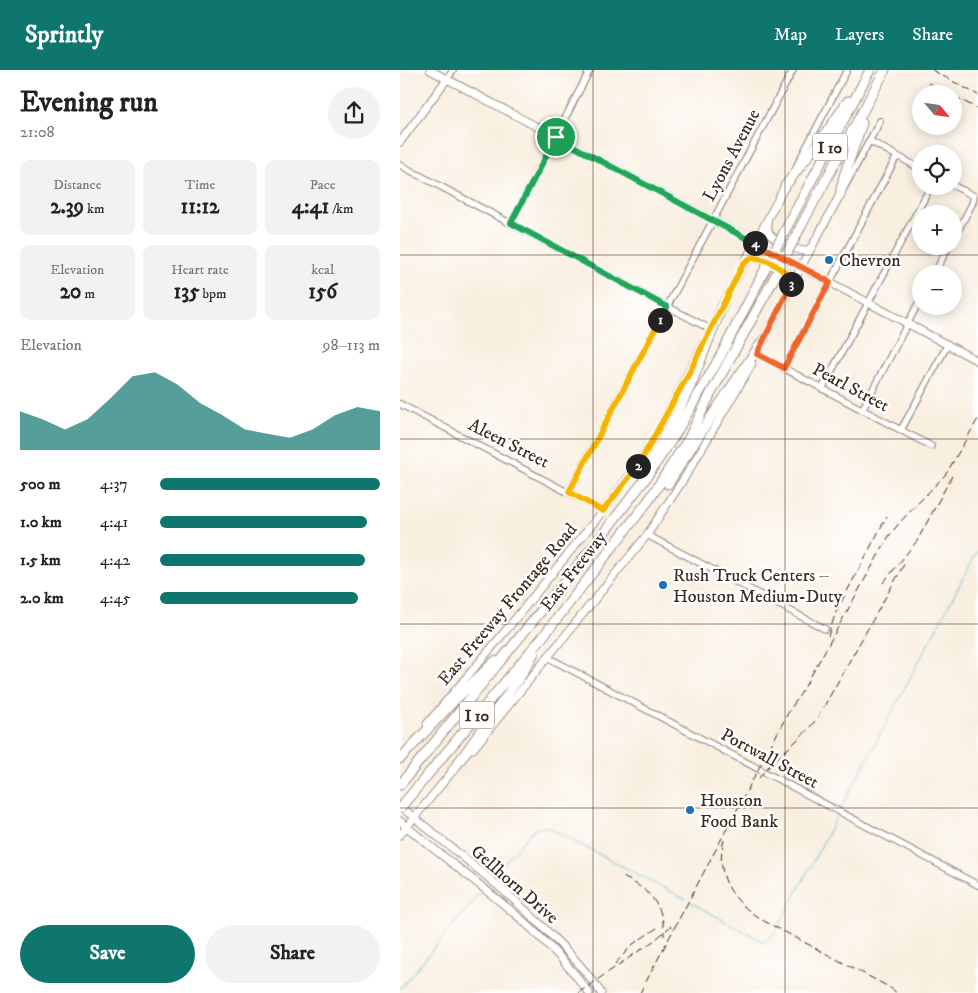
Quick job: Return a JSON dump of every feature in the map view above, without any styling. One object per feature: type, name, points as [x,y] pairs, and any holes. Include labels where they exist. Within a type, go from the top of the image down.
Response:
[{"type":"highway","points":[[785,186],[839,115],[865,70]]},
{"type":"highway","name":"East Freeway","points":[[400,785],[618,516],[673,438],[720,357],[870,70]]},
{"type":"highway","points":[[840,195],[857,136],[883,74]]},
{"type":"highway","name":"East Freeway","points":[[400,807],[545,634],[649,500],[689,438],[883,74]]},
{"type":"highway","points":[[618,516],[676,416],[690,387],[723,304]]},
{"type":"highway","points":[[649,500],[668,485],[710,416],[764,339]]},
{"type":"highway","points":[[400,759],[454,701],[525,630]]},
{"type":"highway","points":[[453,770],[522,674],[545,634]]},
{"type":"main road","points":[[430,70],[978,361]]},
{"type":"main road","points":[[400,142],[447,79]]},
{"type":"main road","name":"East Freeway Frontage Road","points":[[400,759],[603,511],[646,453],[785,186]]},
{"type":"main road","points":[[400,835],[453,770],[484,736],[647,534],[686,477],[757,354],[840,195]]},
{"type":"main road","points":[[767,220],[769,232],[773,237],[798,251],[807,250],[814,243]]},
{"type":"main road","points":[[743,264],[751,258],[762,258],[787,273],[791,279],[791,286]]},
{"type":"main road","name":"Gellhorn Drive","points":[[400,807],[537,921],[572,956],[601,993]]},
{"type":"main road","name":"Gellhorn Drive","points":[[400,821],[505,904],[531,927],[564,961],[589,993]]},
{"type":"main road","points":[[458,868],[466,860]]},
{"type":"main road","points":[[505,904],[511,898]]},
{"type":"main road","points":[[531,927],[537,921]]},
{"type":"main road","points":[[564,961],[572,956]]},
{"type":"street","points":[[447,79],[453,70]]},
{"type":"street","points":[[511,223],[590,70]]},
{"type":"street","name":"Lyons Avenue","points":[[569,492],[793,70]]},
{"type":"street","name":"East Freeway Frontage Road","points":[[785,186],[847,70]]},
{"type":"street","points":[[840,195],[880,121]]},
{"type":"street","points":[[870,141],[912,164]]},
{"type":"street","points":[[784,368],[897,156]]},
{"type":"street","points":[[400,165],[710,328]]},
{"type":"street","points":[[962,190],[974,196],[962,223]]},
{"type":"street","points":[[822,389],[925,195]]},
{"type":"street","points":[[862,410],[912,315]]},
{"type":"street","points":[[901,430],[948,344]]},
{"type":"street","name":"Pearl Street","points":[[757,354],[930,446]]},
{"type":"street","name":"Aleen Street","points":[[400,404],[603,511]]},
{"type":"street","points":[[647,534],[825,630]]},
{"type":"street","name":"Portwall Street","points":[[547,657],[978,885]]},
{"type":"waterway","points":[[840,810],[978,550]]},
{"type":"waterway","points":[[779,926],[838,814]]},
{"type":"waterway","points":[[492,877],[534,829],[547,827],[685,899]]},
{"type":"waterway","points":[[400,989],[482,890]]},
{"type":"waterway","points":[[690,902],[764,942],[776,932]]},
{"type":"railway","points":[[932,70],[978,95]]},
{"type":"railway","points":[[929,83],[933,85]]},
{"type":"railway","points":[[962,100],[978,109]]},
{"type":"railway","points":[[640,993],[788,713],[803,690],[889,536],[946,474],[978,419]]},
{"type":"railway","points":[[883,583],[917,541],[953,474]]},
{"type":"railway","points":[[828,636],[836,612],[887,516]]},
{"type":"railway","points":[[759,778],[818,717],[906,561]]},
{"type":"railway","points":[[724,840],[722,853],[724,877],[735,897],[743,906],[764,921],[897,993]]},
{"type":"railway","points":[[623,877],[641,887],[654,900],[661,916],[664,936]]},
{"type":"railway","points":[[578,993],[655,940],[671,926]]},
{"type":"railway","points":[[615,964],[633,944],[657,928]]},
{"type":"place","name":"Chevron","points":[[829,260]]},
{"type":"place","name":"Rush Truck Centers – Houston Medium-Duty","points":[[663,585]]},
{"type":"place","name":"Houston Food Bank","points":[[690,810]]},
{"type":"route","points":[[556,137],[830,282],[784,368],[757,354],[791,286],[791,279],[787,273],[762,258],[751,258],[743,264],[689,373],[646,453],[603,511],[569,492],[667,307],[511,223],[556,137]]}]
